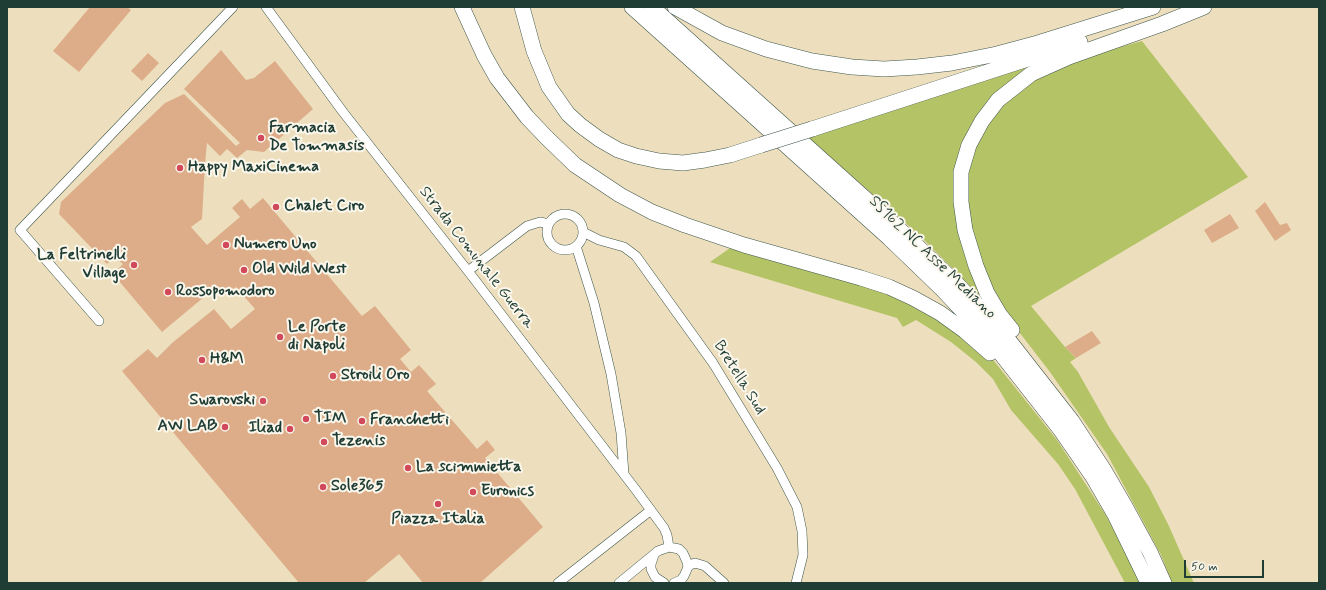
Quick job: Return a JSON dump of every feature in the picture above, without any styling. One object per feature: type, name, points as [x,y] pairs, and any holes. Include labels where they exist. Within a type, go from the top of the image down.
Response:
[{"type":"highway","points":[[462,7],[484,55],[497,78],[512,98],[546,137],[575,165],[620,195],[652,212],[685,225],[744,245],[861,278],[889,287],[913,298],[965,330],[1066,425]]},
{"type":"highway","points":[[522,7],[534,51],[549,87],[568,114],[599,139],[618,150],[658,162],[682,163],[711,159],[761,145],[1050,53],[1185,7]]},
{"type":"highway","name":"SS162 NC Asse Mediano","points":[[632,7],[889,238],[942,289],[991,341],[1066,425],[1118,522],[1148,583]]},
{"type":"highway","name":"SS162 NC Asse Mediano","points":[[652,7],[898,228],[956,283],[1000,329],[1066,425],[1126,508],[1150,552],[1164,583]]},
{"type":"highway","points":[[675,7],[722,33],[766,49],[812,61],[852,67],[884,69],[952,63],[997,54],[1038,43],[1153,7]]},
{"type":"highway","points":[[1066,425],[1044,373],[1000,315],[987,293],[976,266],[966,230],[961,202],[962,172],[969,146],[982,121],[998,100],[1031,74],[1069,57],[1162,24],[1204,7]]},
{"type":"street","points":[[99,321],[20,230],[233,7]]},
{"type":"street","name":"Strada Comunale Guerra","points":[[266,7],[343,112],[468,271],[651,510],[664,528],[667,535],[668,547]]},
{"type":"street","points":[[569,214],[579,221],[583,232],[582,238],[576,246],[564,250],[553,245],[547,236],[549,224],[552,219],[557,216],[569,214]]},
{"type":"street","points":[[468,271],[527,226],[540,222],[549,224]]},
{"type":"street","name":"Bretella Sud","points":[[583,232],[599,240],[624,247],[636,256],[713,363],[773,461],[796,507],[802,531],[803,555],[796,583]]},
{"type":"street","points":[[576,246],[594,302],[611,374],[621,433],[624,474]]},
{"type":"street","points":[[558,583],[651,510]]},
{"type":"street","points":[[619,583],[658,550],[668,547],[679,549],[683,553],[686,557],[688,567]]},
{"type":"street","points":[[654,554],[651,564],[653,573],[664,583]]},
{"type":"street","points":[[674,583],[681,580],[688,567],[695,563],[705,566],[724,583]]},
{"type":"street","points":[[631,573],[653,573]]},
{"type":"green space","points":[[1142,41],[1248,177],[1031,306],[1076,358],[1070,362],[1078,372],[1109,427],[1149,487],[1168,524],[1194,583],[1172,583],[1161,555],[1107,454],[1050,372],[1006,315],[992,289],[978,255],[970,227],[966,173],[981,133],[1012,95],[1048,71],[1106,51]]},
{"type":"green space","points":[[1053,56],[1016,79],[957,168],[981,297],[917,233],[808,138]]},
{"type":"green space","points":[[733,246],[880,289],[958,329],[994,361],[1057,440],[1105,514],[1128,556],[1140,583],[1125,583],[1075,489],[1058,464],[1011,410],[993,379],[976,362],[951,342],[916,320],[903,327],[897,318],[710,262]]},
{"type":"building","points":[[90,7],[127,7],[131,10],[79,72],[53,51]]},
{"type":"building","name":"Le Porte di Napoli","points":[[221,50],[246,80],[254,78],[275,61],[313,109],[264,152],[247,150],[237,158],[227,149],[220,156],[207,143],[202,219],[191,227],[207,245],[240,217],[232,208],[242,199],[250,209],[263,198],[362,316],[375,306],[411,350],[400,359],[411,372],[419,365],[436,384],[427,391],[477,449],[487,440],[495,450],[485,458],[543,527],[480,583],[423,583],[399,554],[364,583],[299,583],[122,371],[148,349],[157,358],[172,343],[214,309],[231,329],[255,309],[236,287],[223,296],[216,287],[162,332],[113,274],[123,264],[114,257],[107,264],[59,214],[61,202],[165,103],[184,94],[236,146],[240,143],[184,89]]},
{"type":"building","points":[[148,53],[159,63],[142,81],[131,71]]},
{"type":"building","points":[[1265,202],[1280,225],[1287,223],[1291,230],[1275,241],[1255,211]]},
{"type":"building","points":[[1230,214],[1239,228],[1212,243],[1204,230]]},
{"type":"building","points":[[1092,331],[1101,343],[1076,358],[1065,347]]},
{"type":"place","name":"Farmacia De Tommasis","points":[[261,138]]},
{"type":"place","name":"Happy MaxiCinema","points":[[180,168]]},
{"type":"place","name":"Chalet Ciro","points":[[276,207]]},
{"type":"place","name":"Numero Uno","points":[[226,245]]},
{"type":"place","name":"La Feltrinelli Village","points":[[134,265]]},
{"type":"place","name":"Old Wild West","points":[[244,270]]},
{"type":"place","name":"Rossopomodoro","points":[[168,292]]},
{"type":"place","name":"Le Porte di Napoli","points":[[280,337]]},
{"type":"place","name":"H&M","points":[[202,360]]},
{"type":"place","name":"Stroili Oro","points":[[333,376]]},
{"type":"place","name":"Swarovski","points":[[263,401]]},
{"type":"place","name":"TIM","points":[[306,419]]},
{"type":"place","name":"Franchetti","points":[[362,421]]},
{"type":"place","name":"AW LAB","points":[[225,427]]},
{"type":"place","name":"Iliad","points":[[290,429]]},
{"type":"place","name":"Tezenis","points":[[324,442]]},
{"type":"place","name":"La scimmietta","points":[[408,468]]},
{"type":"place","name":"Sole365","points":[[323,487]]},
{"type":"place","name":"Euronics","points":[[473,492]]},
{"type":"place","name":"Piazza Italia","points":[[438,504]]}]
